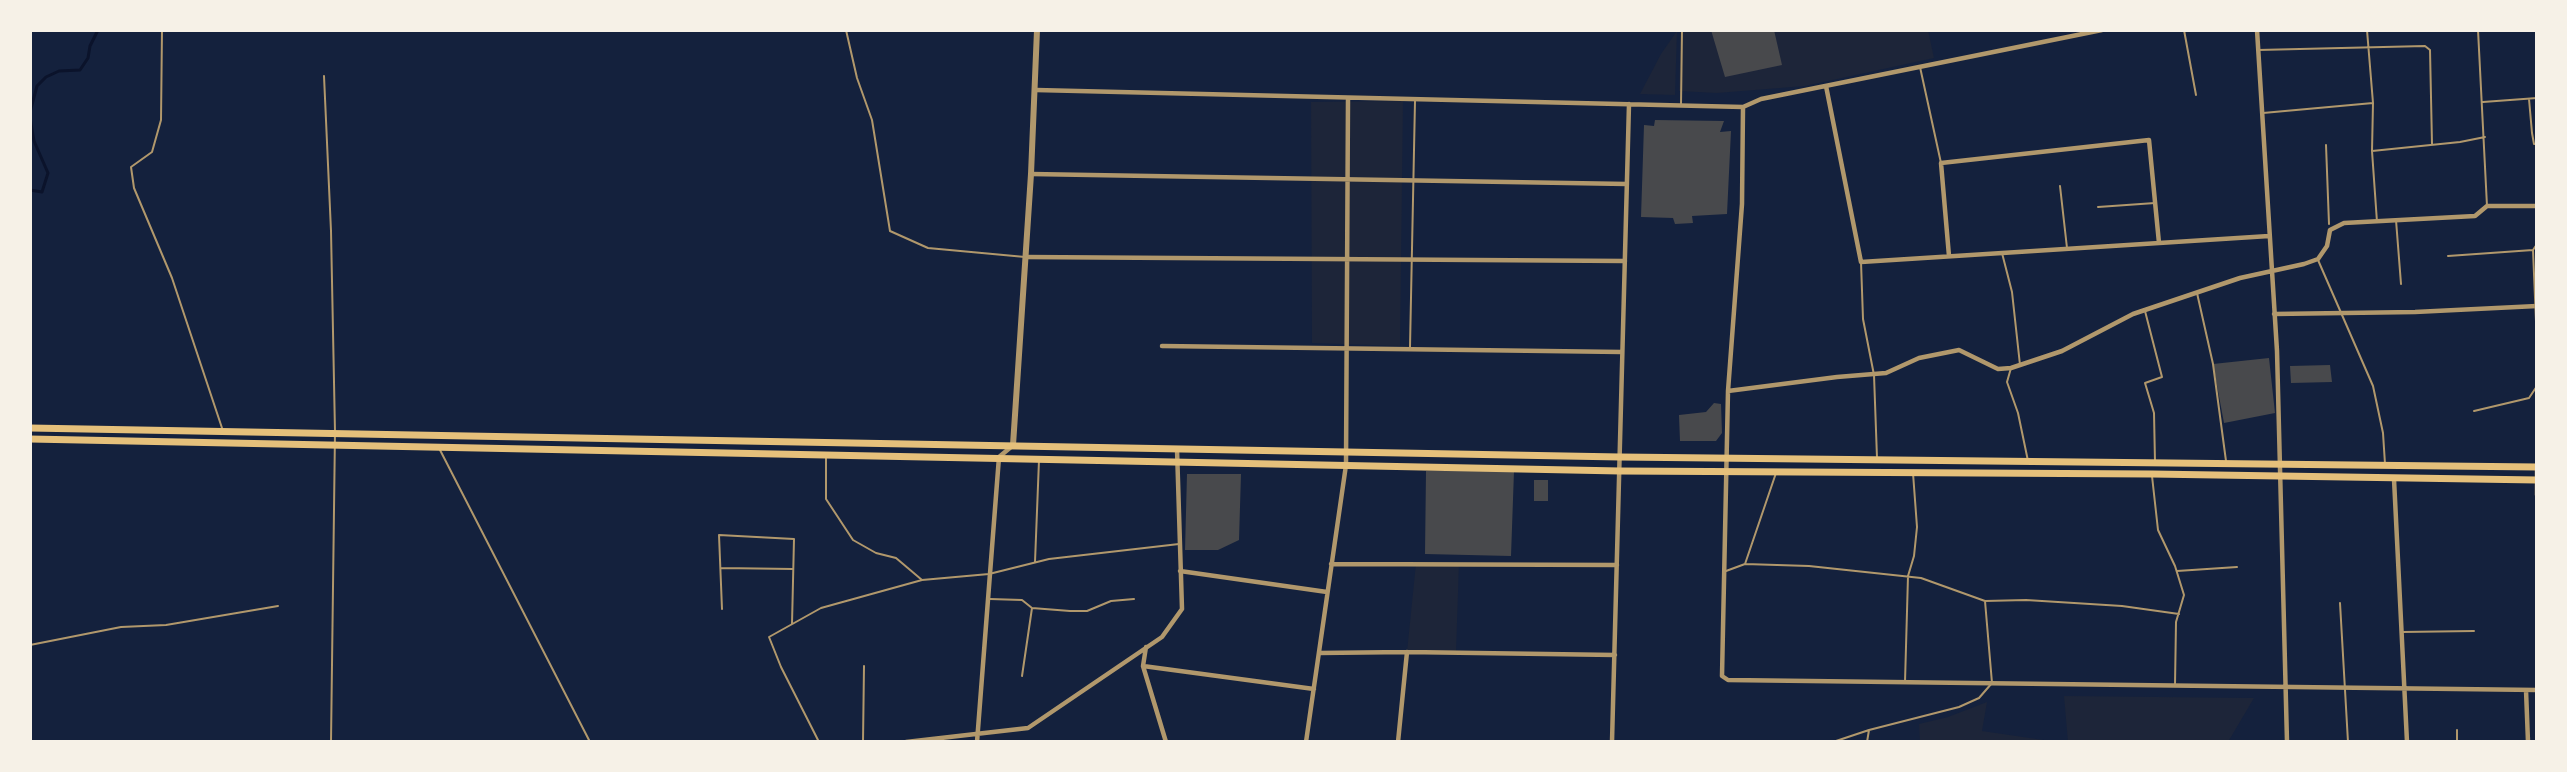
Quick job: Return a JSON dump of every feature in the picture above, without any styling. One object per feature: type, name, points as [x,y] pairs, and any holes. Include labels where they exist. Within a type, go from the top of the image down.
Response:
[{"type":"main road","points":[[30,428],[223,431],[439,448],[999,457],[1177,463],[1620,471],[2152,474],[2537,480]]},
{"type":"main road","points":[[30,439],[222,444],[335,439],[616,440],[1620,457],[2537,467]]},
{"type":"street","points":[[977,742],[999,457],[1013,445],[1036,90],[1037,30]]},
{"type":"street","points":[[1036,90],[1743,107],[1761,99],[2102,30]]},
{"type":"street","points":[[2257,30],[2274,314],[2287,742]]},
{"type":"street","points":[[1826,86],[1861,261],[2270,236]]},
{"type":"street","points":[[1306,742],[1346,465],[1348,98]]},
{"type":"street","points":[[1612,742],[1629,104]]},
{"type":"street","points":[[1743,107],[1742,204],[1728,391],[1722,676],[1728,680],[2537,690]]},
{"type":"street","points":[[1949,256],[1941,163],[2149,140],[2159,243]]},
{"type":"street","points":[[1031,174],[1627,184]]},
{"type":"street","points":[[1728,391],[1837,376],[1886,374],[1919,358],[1959,350],[1998,369],[2011,368],[2062,351],[2145,311],[2197,292],[2240,278],[2272,272],[2318,258],[2327,246],[2330,230],[2344,223],[2475,216],[2487,206],[2537,206]]},
{"type":"street","points":[[1025,257],[1624,261]]},
{"type":"street","points":[[2274,314],[2537,306]]},
{"type":"street","points":[[1162,346],[1622,352]]},
{"type":"street","points":[[906,742],[1028,728],[1162,637],[1182,609],[1176,449]]},
{"type":"street","points":[[2537,467],[2537,495]]},
{"type":"street","points":[[2394,478],[2408,742]]},
{"type":"street","points":[[1331,564],[1617,565]]},
{"type":"street","points":[[1180,571],[1328,592]]},
{"type":"street","points":[[1146,647],[1143,666],[1166,742]]},
{"type":"street","points":[[1319,653],[1407,651],[1614,655]]},
{"type":"street","points":[[1398,742],[1407,651]]},
{"type":"street","points":[[1143,666],[1314,689]]},
{"type":"street","points":[[2526,690],[2528,742]]},
{"type":"lane","points":[[162,30],[161,120],[152,152],[131,167],[134,188],[172,278],[223,431],[222,444]]},
{"type":"lane","points":[[846,30],[857,78],[872,120],[890,231],[928,248],[980,255],[1025,257]]},
{"type":"lane","points":[[1681,105],[1682,30]]},
{"type":"lane","points":[[2184,30],[2196,95]]},
{"type":"lane","points":[[2367,30],[2373,103],[2372,151],[2377,222]]},
{"type":"lane","points":[[2478,30],[2487,206]]},
{"type":"lane","points":[[2258,50],[2425,46],[2430,50],[2432,144]]},
{"type":"lane","points":[[1920,67],[1941,163]]},
{"type":"lane","points":[[324,76],[331,231],[335,439],[331,742]]},
{"type":"lane","points":[[2483,102],[2537,98]]},
{"type":"lane","points":[[1410,350],[1415,99]]},
{"type":"lane","points":[[2529,99],[2532,133],[2534,144],[2537,144]]},
{"type":"lane","points":[[2262,113],[2373,103]]},
{"type":"lane","points":[[2372,151],[2485,137]]},
{"type":"lane","points":[[2326,145],[2329,224]]},
{"type":"lane","points":[[2060,186],[2067,248]]},
{"type":"lane","points":[[2098,207],[2156,203]]},
{"type":"lane","points":[[2396,220],[2401,284]]},
{"type":"lane","points":[[2537,244],[2533,250],[2537,345]]},
{"type":"lane","points":[[2448,256],[2533,250]]},
{"type":"lane","points":[[2002,253],[2012,292],[2020,365]]},
{"type":"lane","points":[[2318,258],[2373,386],[2383,433],[2385,464]]},
{"type":"lane","points":[[1861,261],[1863,319],[1874,375],[1877,460]]},
{"type":"lane","points":[[2197,292],[2213,364],[2226,463]]},
{"type":"lane","points":[[2145,311],[2162,377],[2145,383],[2154,413],[2155,462]]},
{"type":"lane","points":[[2011,368],[2007,382],[2018,413],[2028,461]]},
{"type":"lane","points":[[2474,411],[2529,398],[2537,386]]},
{"type":"lane","points":[[2537,424],[2537,467]]},
{"type":"lane","points":[[439,448],[590,742]]},
{"type":"lane","points":[[826,456],[826,499],[853,540],[876,553],[896,558],[922,580]]},
{"type":"lane","points":[[1035,562],[1039,458]]},
{"type":"lane","points":[[1745,564],[1776,472]]},
{"type":"lane","points":[[1905,682],[1908,576],[1914,556],[1917,527],[1913,472]]},
{"type":"lane","points":[[2152,474],[2158,530],[2184,595],[2176,622],[2175,685]]},
{"type":"lane","points":[[722,609],[719,535],[794,539],[792,624]]},
{"type":"lane","points":[[819,742],[769,637],[821,608],[922,580],[989,574],[1035,562],[1179,544]]},
{"type":"lane","points":[[1723,572],[1745,564],[1809,566],[1921,578],[1985,601],[2026,600],[2101,604],[2179,614]]},
{"type":"lane","points":[[2176,571],[2237,567]]},
{"type":"lane","points":[[720,568],[793,569]]},
{"type":"lane","points":[[987,599],[1022,600],[1032,608],[1087,610],[1111,601],[1134,599]]},
{"type":"lane","points":[[1833,742],[1869,730],[1959,707],[1979,698],[1992,683],[1985,601]]},
{"type":"lane","points":[[2340,603],[2348,742]]},
{"type":"lane","points":[[30,645],[122,627],[166,625],[278,606]]},
{"type":"lane","points":[[1022,676],[1032,608]]},
{"type":"lane","points":[[2402,632],[2474,631]]},
{"type":"lane","points":[[863,742],[864,666]]},
{"type":"lane","points":[[1868,742],[1869,730]]},
{"type":"lane","points":[[2457,730],[2457,742]]},
{"type":"shaded area","points":[[1681,30],[1928,30],[1934,58],[1805,86],[1717,93],[1679,91]]},
{"type":"shaded area","points":[[1677,31],[1675,95],[1640,94],[1661,54]]},
{"type":"shaded area","points":[[1403,101],[1400,346],[1312,343],[1311,102]]},
{"type":"shaded area","points":[[1416,563],[1459,563],[1456,652],[1407,652]]},
{"type":"shaded area","points":[[2064,696],[2254,698],[2228,742],[2068,742]]},
{"type":"shaded area","points":[[1987,702],[1982,731],[2057,742],[1920,742],[1919,724],[1948,717]]},
{"type":"building","points":[[1711,30],[1774,30],[1782,65],[1725,77]]},
{"type":"building","points":[[1655,120],[1724,121],[1720,132],[1731,131],[1727,214],[1692,216],[1693,223],[1675,224],[1673,218],[1641,217],[1644,125],[1654,126]]},
{"type":"building","points":[[2269,358],[2275,413],[2224,423],[2213,364]]},
{"type":"building","points":[[2330,365],[2332,382],[2291,383],[2290,366]]},
{"type":"building","points":[[1714,403],[1721,404],[1722,433],[1716,441],[1680,441],[1679,415],[1706,412]]},
{"type":"building","points":[[1426,471],[1514,471],[1511,556],[1425,554]]},
{"type":"building","points":[[1187,474],[1241,474],[1239,540],[1218,550],[1185,550]]},
{"type":"building","points":[[1534,480],[1548,480],[1548,501],[1534,501]]},
{"type":"waterway","points":[[30,112],[37,86],[46,77],[59,71],[80,70],[88,58],[90,46],[98,30]]},
{"type":"waterway","points":[[30,118],[34,141],[48,173],[42,192],[30,190]]}]
